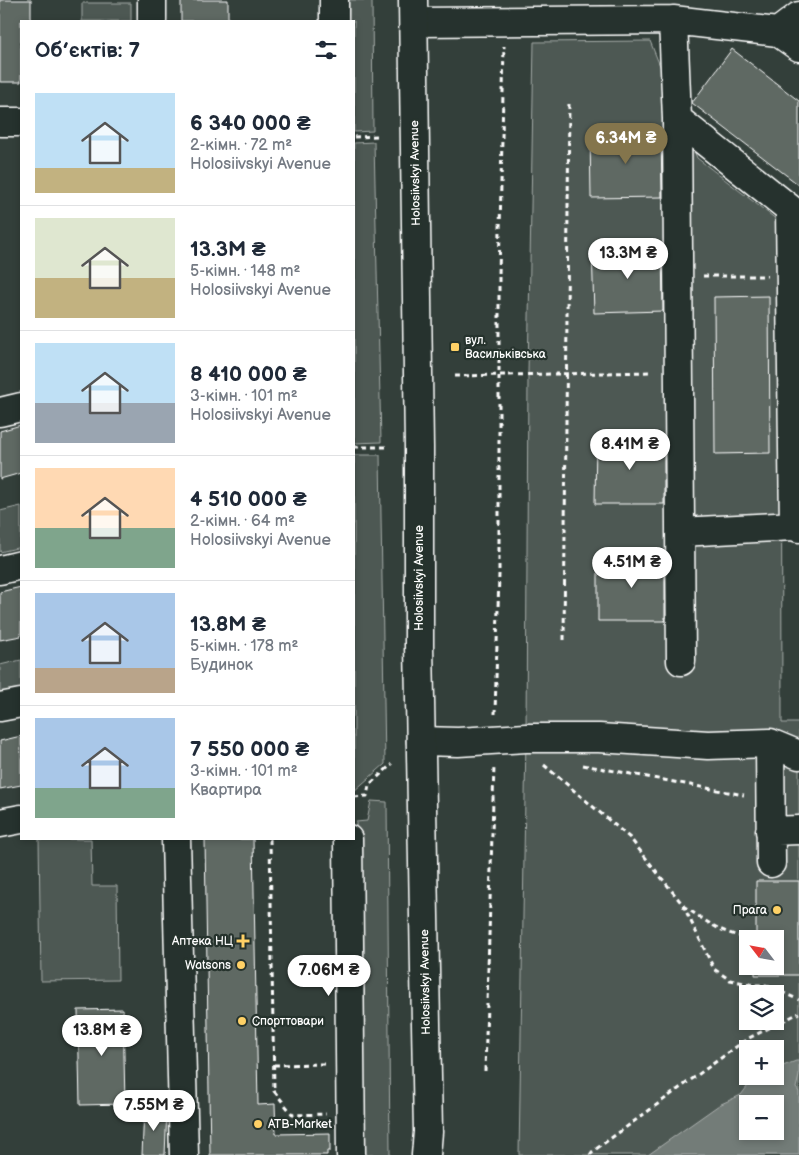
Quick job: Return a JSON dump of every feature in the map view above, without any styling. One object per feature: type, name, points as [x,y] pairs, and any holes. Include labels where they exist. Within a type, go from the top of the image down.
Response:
[{"type":"main road","points":[[152,0],[152,20]]},
{"type":"main road","points":[[334,0],[334,20]]},
{"type":"main road","points":[[413,11],[673,20],[792,32]]},
{"type":"main road","name":"Holosiivskyi Avenue","points":[[413,11],[421,741],[429,1147]]},
{"type":"main road","points":[[673,20],[677,119],[681,662]]},
{"type":"main road","points":[[677,119],[795,213],[791,276],[796,527],[680,532]]},
{"type":"main road","points":[[0,122],[20,122]]},
{"type":"main road","points":[[0,412],[20,407]]},
{"type":"main road","points":[[0,570],[20,566]]},
{"type":"main road","points":[[0,707],[20,702]]},
{"type":"main road","points":[[421,741],[599,738],[708,745],[770,743],[799,755]]},
{"type":"main road","points":[[770,743],[771,863]]},
{"type":"main road","points":[[0,823],[20,819]]},
{"type":"main road","points":[[770,832],[799,830]]},
{"type":"main road","points":[[176,840],[184,1155]]},
{"type":"main road","points":[[348,840],[351,1155]]},
{"type":"path","points":[[485,1071],[499,574],[499,266],[504,43]]},
{"type":"path","points":[[564,640],[569,101]]},
{"type":"path","points":[[355,137],[380,136]]},
{"type":"path","points":[[677,276],[791,276]]},
{"type":"path","points":[[455,376],[679,372]]},
{"type":"path","points":[[355,447],[390,447]]},
{"type":"path","points":[[526,738],[534,756],[630,838],[683,905],[714,968],[730,980],[754,985],[766,985],[799,1000]]},
{"type":"path","points":[[355,797],[368,796],[368,785],[392,764]]},
{"type":"path","points":[[574,764],[770,800]]},
{"type":"path","points":[[270,840],[274,1091],[293,1115],[334,1114]]},
{"type":"path","points":[[683,905],[728,934],[739,936]]},
{"type":"path","points":[[590,1155],[747,1039],[799,1013]]},
{"type":"path","points":[[274,1065],[334,1064]]},
{"type":"shaded area","points":[[346,0],[372,0],[373,131],[355,132],[355,20],[346,20]]},
{"type":"shaded area","points":[[82,3],[131,3],[131,20],[82,20]]},
{"type":"shaded area","points":[[650,41],[697,158],[781,223],[782,723],[799,723],[799,1155],[519,1155],[526,738],[528,374],[534,42]]},
{"type":"shaded area","points":[[374,142],[381,442],[355,443],[355,143]]},
{"type":"shaded area","points":[[355,455],[380,455],[385,764],[355,790]]},
{"type":"shaded area","points":[[20,506],[20,547],[0,552],[0,511]]},
{"type":"shaded area","points":[[20,660],[20,688],[0,693],[0,665]]},
{"type":"shaded area","points":[[371,801],[387,802],[390,1155],[361,1155],[356,822],[367,821]]},
{"type":"shaded area","points":[[39,840],[91,840],[92,886],[117,886],[118,980],[41,981]]},
{"type":"shaded area","points":[[799,1061],[799,1076],[796,1088],[799,1092],[799,1155],[648,1155],[719,1105],[739,1096],[739,1140],[784,1140],[784,1095],[741,1095],[748,1085],[784,1085],[784,1066]]},
{"type":"building","points":[[0,0],[31,0],[31,20],[20,20],[20,82],[0,82]]},
{"type":"building","points":[[181,0],[228,0],[228,20],[181,20]]},
{"type":"building","points":[[732,49],[799,101],[799,185],[692,103]]},
{"type":"building","points":[[661,132],[662,197],[591,198],[590,134]]},
{"type":"building","points":[[662,247],[663,311],[594,313],[592,248]]},
{"type":"building","points":[[769,296],[770,453],[715,454],[714,297]]},
{"type":"building","points":[[20,425],[20,473],[0,479],[0,431]]},
{"type":"building","points":[[596,438],[664,439],[664,504],[595,504]]},
{"type":"building","points":[[598,557],[665,557],[665,621],[598,621]]},
{"type":"building","points":[[20,587],[20,636],[0,640],[0,592]]},
{"type":"building","points":[[20,736],[20,785],[0,789],[0,741]]},
{"type":"building","points":[[205,840],[253,840],[258,1105],[275,1104],[276,1134],[330,1133],[330,1151],[327,1151],[327,1155],[210,1155]]},
{"type":"building","name":"Прага","points":[[756,881],[799,881],[799,975],[784,975],[784,930],[756,930]]},
{"type":"building","points":[[123,1009],[125,1104],[80,1105],[78,1010]]},
{"type":"building","points":[[144,1109],[167,1109],[165,1155],[142,1155]]},
{"type":"place","name":"вул. Васильківська","points":[[455,347]]},
{"type":"place","name":"Прага","points":[[777,910]]},
{"type":"place","name":"Аптека НЦ","points":[[243,941]]},
{"type":"place","name":"Watsons","points":[[241,965]]},
{"type":"place","name":"Спорттовари","points":[[242,1021]]},
{"type":"place","name":"ATB-Market","points":[[258,1124]]}]
